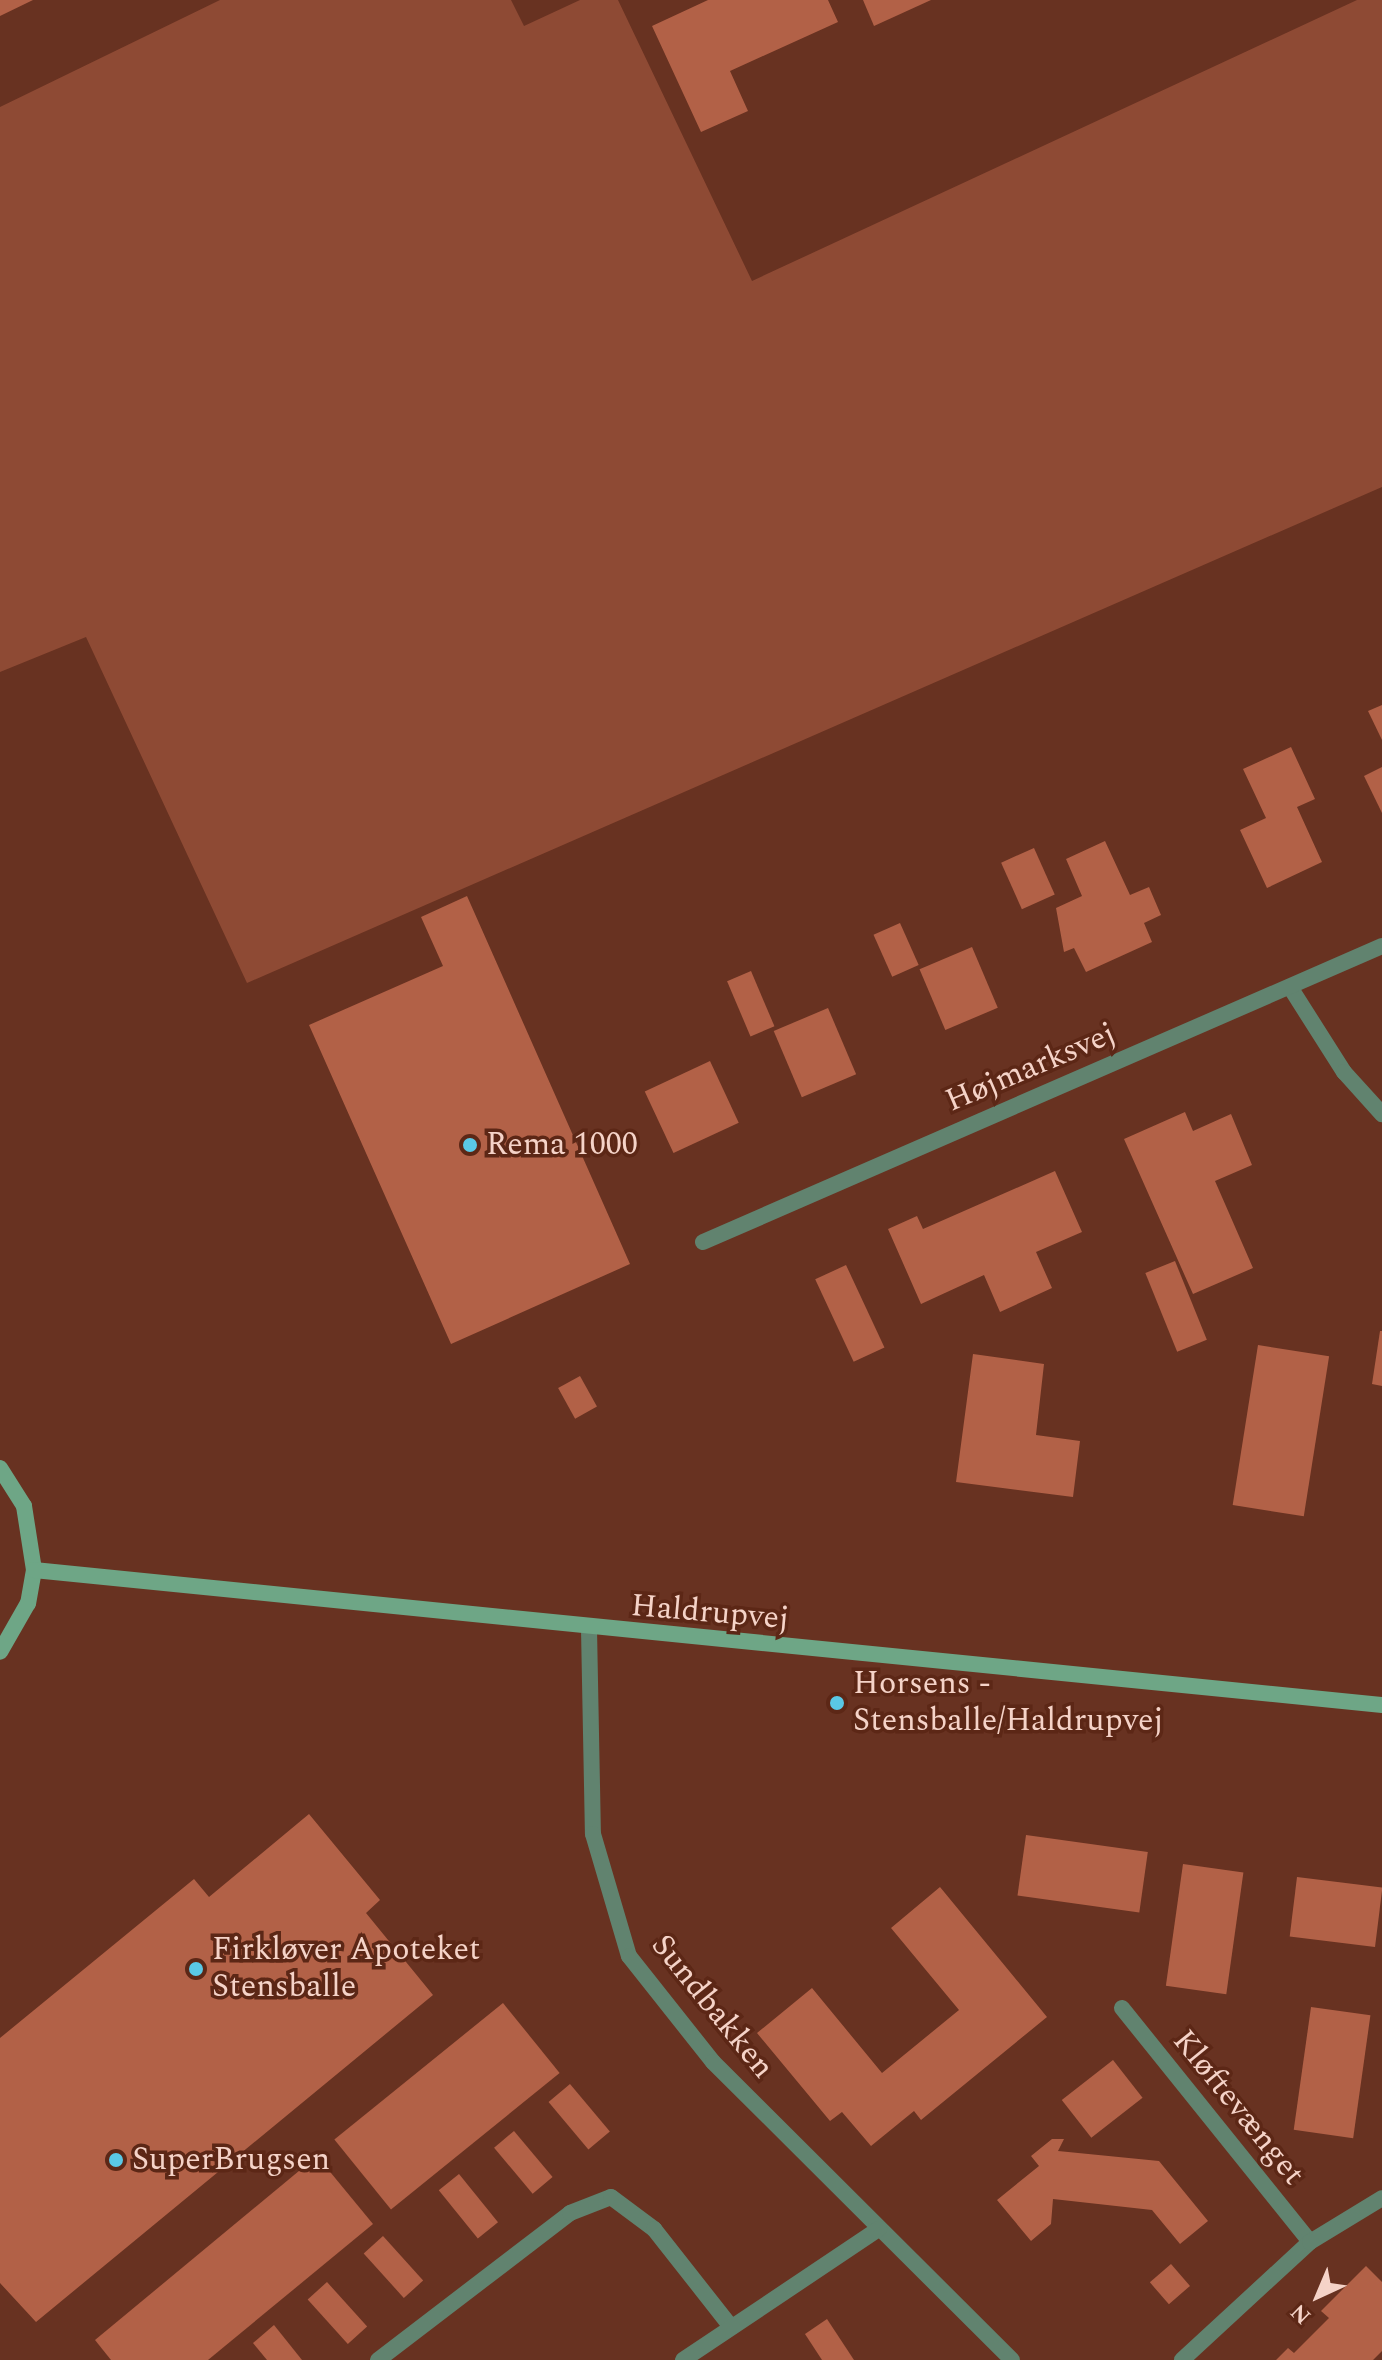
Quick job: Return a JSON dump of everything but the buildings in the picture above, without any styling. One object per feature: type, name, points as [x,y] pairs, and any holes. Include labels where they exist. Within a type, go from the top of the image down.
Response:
[{"type":"main road","points":[[0,1468],[24,1506],[34,1570],[28,1603],[0,1652]]},
{"type":"main road","name":"Haldrupvej","points":[[34,1570],[589,1629],[1382,1705]]},
{"type":"street","name":"Højmarksvej","points":[[703,1242],[1382,946]]},
{"type":"street","points":[[1290,987],[1344,1072],[1382,1114]]},
{"type":"street","name":"Sundbakken","points":[[589,1629],[593,1834],[629,1956],[713,2062],[1012,2360]]},
{"type":"street","name":"Kløftevænget","points":[[1122,2008],[1310,2242]]},
{"type":"street","points":[[378,2360],[570,2213],[611,2197],[654,2229],[731,2327]]},
{"type":"street","points":[[1182,2360],[1310,2242],[1382,2198]]},
{"type":"street","points":[[683,2360],[879,2229]]},
{"type":"shaded area","points":[[220,0],[511,0],[524,26],[580,0],[618,0],[752,281],[1357,0],[1382,0],[1382,487],[247,983],[86,637],[0,672],[0,107]]},
{"type":"place","name":"Rema 1000","points":[[470,1145]]},
{"type":"place","name":"Horsens - Stensballe/Haldrupvej","points":[[837,1703]]},
{"type":"place","name":"Firkløver Apoteket Stensballe","points":[[196,1969]]},
{"type":"place","name":"SuperBrugsen","points":[[116,2160]]}]
